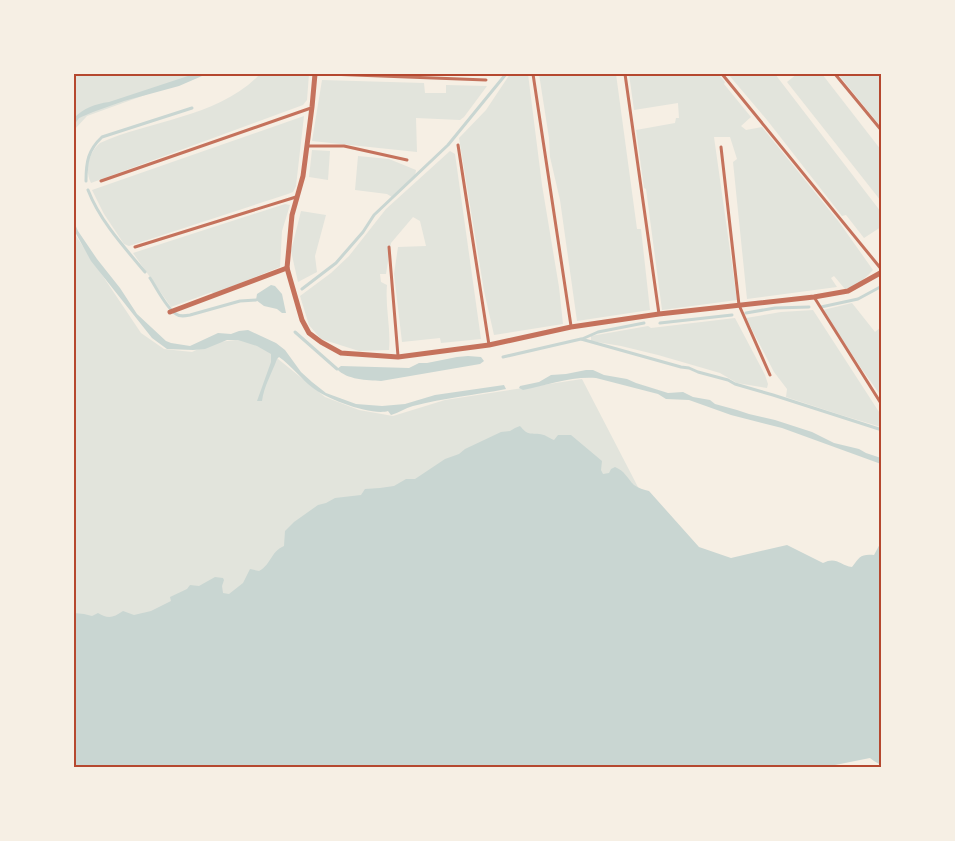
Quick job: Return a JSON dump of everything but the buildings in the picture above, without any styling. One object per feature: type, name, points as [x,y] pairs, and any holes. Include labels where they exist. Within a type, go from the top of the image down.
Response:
[{"type":"street","points":[[315,74],[303,176],[292,215],[287,268],[302,320],[309,333],[341,353],[398,357],[489,345],[571,327],[659,314],[813,297],[848,291],[882,271]]},
{"type":"street","points":[[170,312],[287,268]]},
{"type":"lane","points":[[328,74],[486,80]]},
{"type":"lane","points":[[533,74],[571,327]]},
{"type":"lane","points":[[625,74],[659,314]]},
{"type":"lane","points":[[723,74],[882,271]]},
{"type":"lane","points":[[834,74],[882,131]]},
{"type":"lane","points":[[101,181],[312,107]]},
{"type":"lane","points":[[458,145],[489,345]]},
{"type":"lane","points":[[307,146],[344,146],[407,160]]},
{"type":"lane","points":[[721,147],[739,305],[770,375]]},
{"type":"lane","points":[[135,247],[296,197]]},
{"type":"lane","points":[[389,247],[398,357]]},
{"type":"lane","points":[[813,297],[882,405]]},
{"type":"shaded area","points":[[74,74],[203,74],[87,116],[74,130]]},
{"type":"shaded area","points":[[194,74],[205,74],[179,86],[93,112],[79,118],[74,125],[74,118],[90,107]]},
{"type":"shaded area","points":[[260,74],[309,74],[307,100],[303,105],[91,183],[88,173],[89,162],[93,151],[100,143],[205,109],[244,88]]},
{"type":"shaded area","points":[[510,74],[528,74],[563,324],[494,335],[484,291],[459,138],[486,110]]},
{"type":"shaded area","points":[[539,74],[616,74],[637,229],[641,229],[650,310],[577,321]]},
{"type":"shaded area","points":[[629,74],[718,74],[751,117],[741,126],[746,130],[762,127],[839,222],[873,270],[860,282],[845,289],[834,276],[831,278],[837,287],[747,299],[733,162],[737,159],[730,137],[714,137],[737,300],[662,310],[636,130],[675,123],[676,118],[679,118],[678,103],[634,110]]},
{"type":"shaded area","points":[[728,74],[775,74],[881,212],[881,227],[864,238],[846,215],[842,216]]},
{"type":"shaded area","points":[[797,74],[822,74],[881,150],[881,201],[787,82]]},
{"type":"shaded area","points":[[838,74],[881,74],[881,127]]},
{"type":"shaded area","points":[[322,80],[424,83],[425,93],[446,93],[446,85],[487,86],[460,120],[416,118],[417,152],[312,141]]},
{"type":"shaded area","points":[[304,116],[296,186],[293,192],[288,194],[129,246],[124,244],[104,214],[92,190]]},
{"type":"shaded area","points":[[312,150],[330,151],[328,180],[309,177]]},
{"type":"shaded area","points":[[450,151],[455,154],[481,339],[441,343],[440,338],[402,342],[394,274],[398,247],[426,246],[420,221],[413,217],[391,243],[386,274],[380,274],[381,282],[387,285],[389,350],[359,351],[321,339],[309,325],[300,296],[349,256],[386,209]]},
{"type":"shaded area","points":[[358,156],[389,159],[416,170],[415,176],[392,197],[387,194],[355,190]]},
{"type":"shaded area","points":[[285,204],[290,205],[282,231],[280,267],[213,294],[212,292],[171,307],[133,253]]},
{"type":"shaded area","points":[[301,211],[326,215],[315,256],[317,272],[298,282],[291,251]]},
{"type":"shaded area","points":[[74,222],[97,259],[137,314],[171,343],[190,346],[218,333],[231,334],[248,330],[276,343],[285,350],[301,372],[326,393],[356,404],[382,406],[405,404],[435,395],[504,385],[506,389],[425,403],[391,415],[388,411],[361,409],[328,397],[309,384],[279,357],[266,385],[262,401],[257,401],[271,362],[271,354],[257,346],[238,340],[227,340],[205,349],[167,349],[152,338],[91,261],[74,230]]},
{"type":"shaded area","points":[[74,233],[141,333],[164,349],[192,352],[211,343],[252,338],[325,397],[359,410],[393,416],[445,400],[582,379],[783,767],[74,767]]},
{"type":"shaded area","points":[[271,285],[282,294],[286,313],[264,306],[256,300],[257,294]]},
{"type":"shaded area","points":[[852,303],[875,332],[881,327],[881,396],[823,310]]},
{"type":"shaded area","points":[[813,310],[881,415],[881,427],[786,397],[787,389],[774,372],[746,318],[781,312]]},
{"type":"shaded area","points":[[735,318],[765,375],[767,388],[737,383],[720,373],[658,355],[591,341],[591,336],[648,326],[651,328]]},
{"type":"shaded area","points":[[468,356],[481,357],[484,361],[480,364],[381,381],[352,377],[337,369],[341,366],[409,368],[419,363]]},
{"type":"shaded area","points":[[586,370],[627,379],[668,393],[683,392],[693,397],[710,400],[715,404],[775,420],[881,458],[881,464],[782,428],[731,415],[689,400],[666,399],[658,394],[596,378],[569,380],[523,390],[519,388],[539,382],[551,375]]},
{"type":"shaded area","points":[[520,426],[528,433],[543,435],[554,440],[558,435],[571,435],[602,461],[603,474],[609,473],[615,467],[624,473],[634,485],[649,491],[699,547],[731,558],[787,545],[823,563],[831,560],[852,567],[861,557],[874,555],[881,542],[881,765],[870,758],[830,766],[830,768],[74,767],[74,613],[92,616],[98,613],[110,617],[123,611],[134,615],[151,611],[171,601],[170,597],[187,589],[190,585],[199,586],[215,577],[223,578],[223,593],[229,594],[243,583],[250,569],[259,571],[266,565],[276,551],[284,546],[285,531],[318,505],[335,498],[361,495],[365,489],[394,486],[406,479],[415,479],[445,459],[501,432]]},
{"type":"waterway","points":[[302,289],[336,263],[363,232],[374,215],[448,145],[506,74]]},
{"type":"waterway","points":[[86,181],[89,157],[102,137],[192,108]]},
{"type":"waterway","points":[[88,190],[106,223],[145,272]]},
{"type":"waterway","points":[[150,278],[169,308],[179,316],[240,301],[256,300]]},
{"type":"waterway","points":[[821,307],[858,299],[882,286]]},
{"type":"waterway","points":[[746,313],[775,308],[809,307]]},
{"type":"waterway","points":[[660,323],[732,315]]},
{"type":"waterway","points":[[582,339],[598,332],[644,323]]},
{"type":"waterway","points":[[295,332],[337,369]]},
{"type":"waterway","points":[[503,357],[581,339],[689,368],[882,430]]}]
